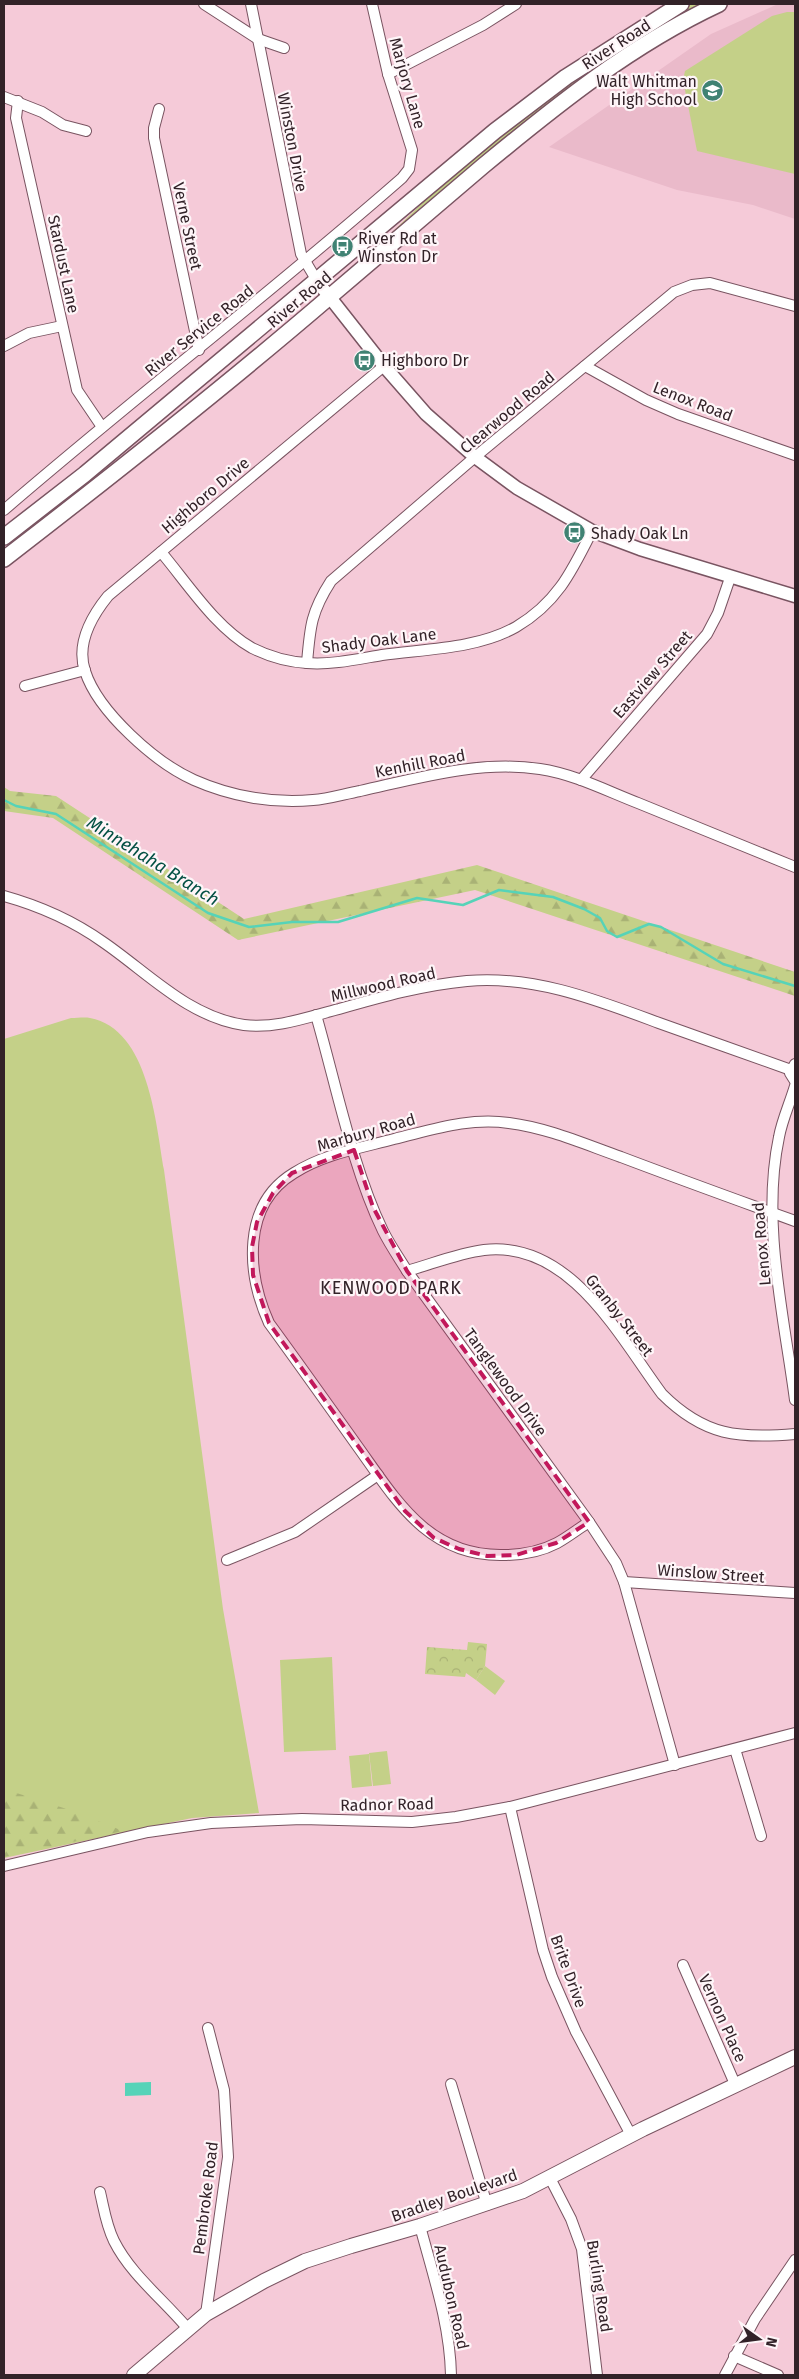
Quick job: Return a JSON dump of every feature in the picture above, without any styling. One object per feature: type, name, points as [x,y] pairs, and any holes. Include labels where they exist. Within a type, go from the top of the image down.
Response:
[{"type":"main road","name":"River Road","points":[[4,537],[85,474],[495,131],[566,77],[681,4]]},
{"type":"main road","name":"River Road","points":[[4,559],[98,488],[532,126],[601,73],[690,17],[719,4]]},
{"type":"main road","name":"Bradley Boulevard","points":[[134,2375],[206,2314],[264,2281],[306,2261],[487,2205],[523,2191],[735,2084],[795,2059]]},
{"type":"street","points":[[204,4],[258,39],[284,48]]},
{"type":"street","name":"Winston Drive","points":[[251,4],[301,254],[317,281]]},
{"type":"street","name":"Marjory Lane","points":[[372,4],[388,74],[412,150],[410,169]]},
{"type":"street","points":[[388,74],[445,46],[516,4]]},
{"type":"street","points":[[4,97],[63,125],[86,131]]},
{"type":"street","name":"Stardust Lane","points":[[18,102],[16,118],[77,390],[102,427]]},
{"type":"street","name":"Verne Street","points":[[160,109],[154,128],[154,138],[199,350]]},
{"type":"street","name":"River Service Road","points":[[4,510],[102,427],[306,262],[410,169]]},
{"type":"street","points":[[317,281],[328,298],[426,414],[475,457],[543,504],[592,530],[640,549],[730,578],[795,596]]},
{"type":"street","name":"Clearwood Road","points":[[307,663],[311,618],[331,580],[475,457],[674,292],[710,283],[795,306]]},
{"type":"street","points":[[4,346],[29,333],[62,326]]},
{"type":"street","name":"Highboro Drive","points":[[85,670],[84,643],[94,613],[108,596],[384,366]]},
{"type":"street","name":"Lenox Road","points":[[585,366],[646,400],[678,414],[795,455]]},
{"type":"street","name":"Shady Oak Lane","points":[[161,552],[220,622],[236,637],[270,656],[307,663],[333,662],[484,640],[515,627],[546,604],[563,587],[592,530]]},
{"type":"street","name":"Eastview Street","points":[[581,780],[706,634],[718,613],[730,578]]},
{"type":"street","points":[[25,686],[85,670]]},
{"type":"street","name":"Kenhill Road","points":[[85,670],[96,694],[127,731],[147,750],[194,780],[240,795],[278,801],[314,800],[455,770],[488,766],[541,769],[581,780],[795,868]]},
{"type":"street","name":"Millwood Road","points":[[4,896],[31,903],[61,916],[102,941],[187,1004],[217,1017],[242,1024],[262,1026],[316,1015],[411,989],[468,981],[524,983],[580,994],[793,1067]]},
{"type":"street","name":"Tanglewood Drive","points":[[316,1015],[354,1150],[373,1208],[384,1233],[406,1271],[589,1522],[616,1563],[624,1582],[675,1765]]},
{"type":"street","points":[[793,1067],[791,1076],[795,1081]]},
{"type":"street","name":"Lenox Road","points":[[795,1086],[779,1137],[773,1179],[772,1212],[774,1243],[795,1400]]},
{"type":"street","name":"Marbury Road","points":[[589,1522],[556,1543],[516,1555],[487,1556],[469,1552],[434,1538],[405,1511],[269,1323],[262,1307],[253,1275],[252,1247],[257,1222],[273,1193],[292,1173],[320,1160],[458,1123],[483,1121],[508,1123],[554,1133],[795,1221]]},
{"type":"street","name":"Granby Street","points":[[406,1271],[483,1250],[505,1250],[540,1258],[564,1272],[587,1294],[662,1394],[676,1408],[710,1427],[740,1436],[795,1434]]},
{"type":"street","points":[[227,1560],[295,1532],[378,1475]]},
{"type":"street","name":"Winslow Street","points":[[624,1582],[795,1593]]},
{"type":"street","name":"Radnor Road","points":[[4,1866],[138,1834],[211,1823],[302,1819],[412,1822],[456,1817],[510,1807],[795,1733]]},
{"type":"street","points":[[736,1749],[761,1836]]},
{"type":"street","name":"Brite Drive","points":[[510,1807],[543,1950],[552,1977],[576,2032],[631,2135]]},
{"type":"street","name":"Vernon Place","points":[[683,1965],[735,2084]]},
{"type":"street","name":"Pembroke Road","points":[[206,2314],[228,2157],[224,2090],[208,2028]]},
{"type":"street","points":[[451,2084],[487,2205]]},
{"type":"street","name":"Burling Road","points":[[550,2178],[571,2219],[582,2249],[597,2375]]},
{"type":"street","points":[[100,2192],[107,2223],[114,2241],[125,2259],[188,2329]]},
{"type":"street","name":"Audubon Road","points":[[420,2226],[441,2306],[450,2352],[451,2375]]},
{"type":"street","points":[[725,2375],[755,2319],[795,2260]]},
{"type":"street","points":[[734,2356],[778,2375]]},
{"type":"highlighted area","points":[[354,1150],[373,1207],[407,1271],[589,1522],[556,1543],[516,1555],[487,1556],[459,1549],[434,1538],[405,1511],[269,1323],[253,1275],[252,1247],[257,1222],[273,1193],[292,1173]]},
{"type":"shaded area","name":"Walt Whitman High School","points":[[778,4],[795,4],[795,219],[753,205],[677,190],[549,147],[711,34]]},
{"type":"shaded area","points":[[151,2082],[151,2095],[125,2096],[125,2083]]},
{"type":"green space","points":[[691,4],[704,4],[387,237],[434,192],[524,116],[635,37]]},
{"type":"green space","points":[[795,12],[795,174],[697,151],[683,80],[685,71],[772,16]]},
{"type":"green space","points":[[4,787],[10,791],[56,796],[244,919],[477,865],[795,972],[795,996],[475,890],[238,940],[53,818],[4,811]]},
{"type":"green space","points":[[71,1018],[90,1018],[110,1026],[125,1040],[137,1059],[153,1105],[164,1170],[223,1609],[259,1813],[192,1818],[4,1858],[4,1039]]},
{"type":"green space","points":[[468,1642],[487,1644],[485,1666],[476,1680],[466,1673],[465,1677],[425,1674],[427,1647],[467,1650]]},
{"type":"green space","points":[[332,1657],[336,1750],[284,1752],[280,1660]]},
{"type":"green space","points":[[485,1666],[505,1681],[495,1695],[476,1680]]},
{"type":"green space","points":[[387,1751],[391,1784],[373,1786],[369,1753]]},
{"type":"green space","points":[[369,1754],[372,1786],[352,1788],[349,1756]]},
{"type":"green space","points":[[4,1789],[76,1812],[123,1831],[4,1857]]},
{"type":"waterway","name":"Minnehaha Branch","points":[[4,800],[16,806],[56,814],[208,913],[249,927],[292,922],[338,922],[417,898],[463,905],[499,890],[553,897],[584,909],[600,918],[607,931],[617,937],[649,924],[661,927],[723,964],[795,986]]},
{"type":"place","name":"Walt Whitman High School","points":[[713,90]]},
{"type":"place","name":"River Rd at Winston Dr","points":[[342,247]]},
{"type":"place","name":"Highboro Dr","points":[[365,360]]},
{"type":"place","name":"Shady Oak Ln","points":[[575,533]]},
{"type":"district","name":"KENWOOD PARK","points":[[391,1288]]}]
